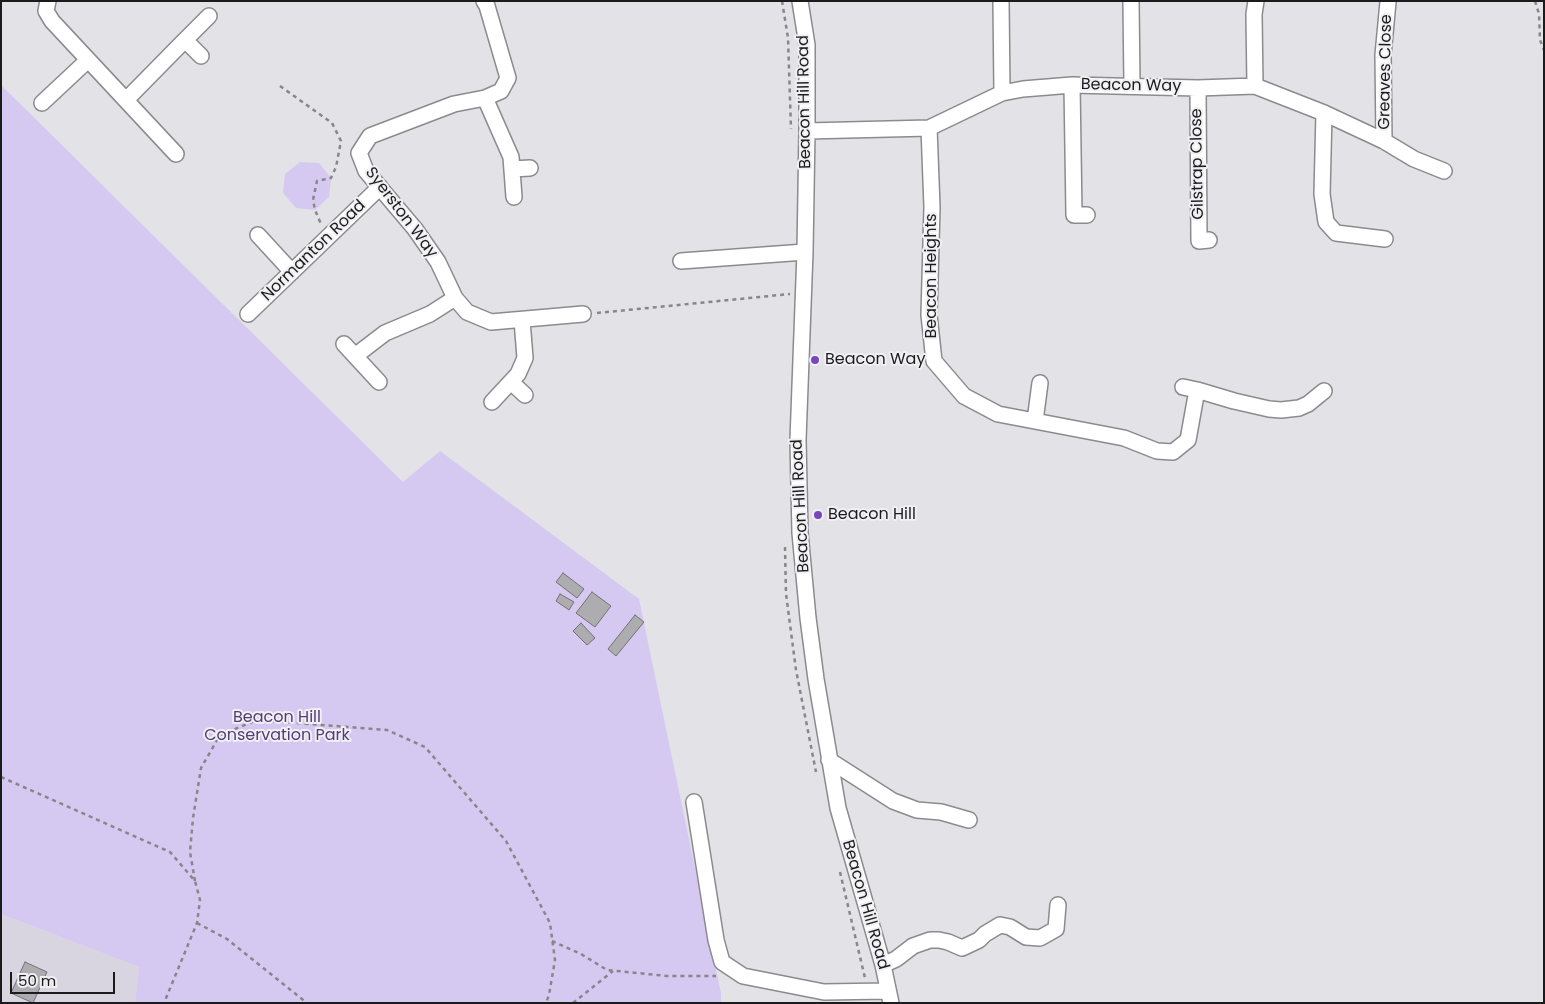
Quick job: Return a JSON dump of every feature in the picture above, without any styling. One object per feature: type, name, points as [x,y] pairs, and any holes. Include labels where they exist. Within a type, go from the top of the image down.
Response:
[{"type":"street","points":[[48,1],[46,11],[52,21],[176,154]]},
{"type":"street","name":"Syerston Way","points":[[484,1],[508,78],[501,91],[485,98],[454,104],[370,136],[359,152],[366,171],[415,229],[433,255],[455,298],[467,312],[491,322],[583,314]]},
{"type":"street","name":"Beacon Hill Road","points":[[800,1],[807,45],[808,131],[798,440],[800,533],[816,680],[838,808],[883,966],[889,997]]},
{"type":"street","points":[[1001,1],[1002,93]]},
{"type":"street","points":[[1131,1],[1132,86]]},
{"type":"street","points":[[1255,86],[1254,14],[1256,1]]},
{"type":"street","name":"Greaves Close","points":[[1384,141],[1383,55],[1388,2]]},
{"type":"street","points":[[126,100],[209,16]]},
{"type":"street","points":[[185,40],[202,56]]},
{"type":"street","points":[[42,103],[88,60]]},
{"type":"street","points":[[1072,85],[1075,215]]},
{"type":"street","name":"Beacon Way","points":[[808,131],[929,128],[1002,93],[1023,89],[1072,85],[1198,88],[1255,86],[1324,113],[1384,141],[1414,159],[1444,171]]},
{"type":"street","name":"Gilstrap Close","points":[[1198,88],[1199,241]]},
{"type":"street","points":[[485,98],[511,157],[514,197]]},
{"type":"street","points":[[1324,113],[1322,194],[1326,222],[1336,233],[1385,239]]},
{"type":"street","name":"Beacon Heights","points":[[929,128],[932,206],[929,315],[934,361],[964,396],[998,414],[1124,438],[1157,451],[1173,452],[1188,440],[1197,390],[1234,401],[1281,410],[1299,408],[1308,404],[1324,391]]},
{"type":"street","points":[[512,169],[530,168]]},
{"type":"street","name":"Normanton Road","points":[[248,314],[380,187]]},
{"type":"street","points":[[258,235],[292,272]]},
{"type":"street","points":[[681,261],[805,252]]},
{"type":"street","points":[[355,356],[385,333],[430,314],[455,298]]},
{"type":"street","points":[[492,402],[518,374],[525,358],[522,320]]},
{"type":"street","points":[[344,344],[379,382]]},
{"type":"street","points":[[511,382],[525,396]]},
{"type":"street","points":[[1035,421],[1040,383]]},
{"type":"street","points":[[830,760],[893,801],[917,810],[941,812],[969,820]]},
{"type":"street","points":[[694,802],[716,940],[722,962],[743,976],[824,992],[889,997]]},
{"type":"street","points":[[883,966],[913,946],[930,940],[939,940],[962,948],[979,940],[1000,925],[1010,927],[1026,937],[1040,938],[1056,929],[1058,905]]},
{"type":"path","points":[[1535,1],[1539,14],[1540,40],[1544,50]]},
{"type":"path","points":[[280,86],[332,123],[341,141],[336,167],[331,178],[317,181],[313,200],[317,216],[329,236]]},
{"type":"path","points":[[583,314],[803,294]]},
{"type":"path","points":[[164,1003],[197,923],[200,900],[190,852],[201,768],[220,735],[257,720],[387,730],[425,748],[506,841],[550,923],[555,960],[550,996],[546,1003]]},
{"type":"path","points":[[1,776],[170,852],[195,881]]},
{"type":"path","points":[[197,923],[227,939],[307,1003]]},
{"type":"path","points":[[552,941],[581,954],[607,970],[667,976],[716,976]]},
{"type":"path","points":[[573,1003],[613,971]]},
{"type":"shaded area","points":[[1,914],[139,967],[135,1003],[1,1003]]},
{"type":"green space","name":"Beacon Hill Conservation Park","points":[[1,85],[403,482],[440,451],[639,599],[721,993],[721,1003],[135,1003],[139,967],[1,914]]},
{"type":"green space","points":[[300,162],[319,163],[331,178],[329,197],[315,210],[296,208],[283,193],[285,174]]},
{"type":"building","points":[[563,573],[584,589],[577,598],[556,582]]},
{"type":"building","points":[[592,592],[611,606],[595,627],[576,613]]},
{"type":"building","points":[[560,594],[574,602],[569,610],[556,601]]},
{"type":"building","points":[[635,615],[644,622],[616,656],[608,649]]},
{"type":"building","points":[[581,623],[595,638],[587,645],[573,631]]},
{"type":"building","points":[[25,962],[47,972],[33,1003],[11,993]]},
{"type":"place","name":"Beacon Way","points":[[815,360]]},
{"type":"place","name":"Beacon Hill","points":[[818,515]]}]
